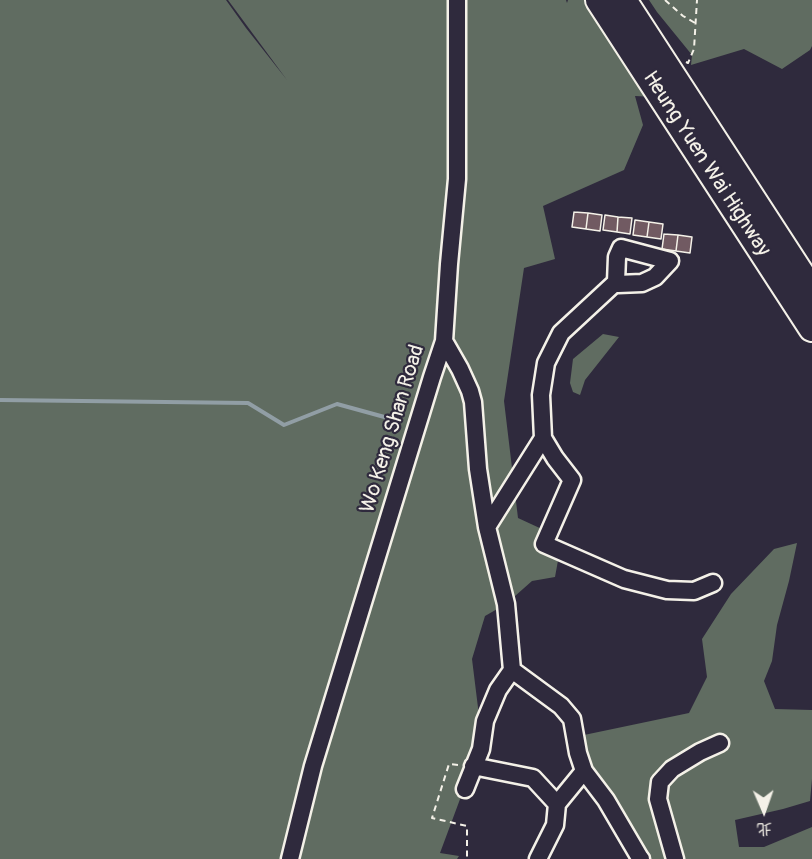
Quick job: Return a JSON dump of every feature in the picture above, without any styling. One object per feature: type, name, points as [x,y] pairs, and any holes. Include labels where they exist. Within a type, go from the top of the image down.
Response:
[{"type":"highway","name":"Heung Yuen Wai Highway","points":[[599,0],[812,291]]},
{"type":"highway","name":"Heung Yuen Wai Highway","points":[[623,0],[812,328]]},
{"type":"street","name":"Wo Keng Shan Road","points":[[290,859],[313,766],[444,341],[457,179],[457,0]]},
{"type":"street","points":[[616,282],[561,333],[546,363],[541,395],[543,438],[572,480],[544,544],[624,579],[667,591],[694,591],[712,583]]},
{"type":"street","points":[[444,341],[460,369],[473,402],[478,469],[487,527],[506,604],[512,670],[498,690],[485,721],[480,749],[465,789]]},
{"type":"street","points":[[487,527],[543,438]]},
{"type":"street","points":[[512,670],[561,706],[572,719],[578,753],[585,771],[606,800],[641,859]]},
{"type":"street","points":[[675,859],[658,799],[660,782],[672,769],[720,743]]},
{"type":"street","points":[[473,766],[533,778],[557,804]]},
{"type":"street","points":[[538,859],[555,825],[557,804],[585,771]]},
{"type":"path","points":[[665,0],[683,16],[695,22]]},
{"type":"path","points":[[682,60],[688,63],[694,49],[697,0]]},
{"type":"path","points":[[467,859],[467,826],[432,818],[449,764],[473,766]]},
{"type":"green space","points":[[0,0],[226,0],[287,80],[228,0],[566,0],[567,3],[568,0],[590,0],[655,97],[635,96],[643,125],[624,170],[543,206],[555,259],[524,268],[504,401],[518,518],[557,536],[559,555],[555,577],[532,581],[506,604],[485,616],[472,659],[482,740],[440,853],[459,856],[457,859],[298,859],[316,789],[430,414],[438,381],[437,323],[431,355],[285,859],[0,859]]},
{"type":"green space","points":[[649,0],[812,0],[812,46],[810,50],[782,69],[744,49],[691,65],[692,55]]},
{"type":"green space","points":[[603,334],[619,337],[585,380],[580,395],[573,392],[570,383],[573,359]]},
{"type":"green space","points":[[797,543],[777,625],[772,661],[764,681],[775,709],[812,710],[810,801],[735,820],[739,847],[764,847],[812,827],[812,859],[641,859],[584,757],[584,735],[689,713],[707,677],[702,639],[731,594],[774,549]]},
{"type":"building","points":[[574,212],[588,213],[586,229],[572,227]]},
{"type":"building","points":[[588,213],[602,215],[600,231],[586,229]]},
{"type":"building","points":[[605,215],[618,217],[617,232],[603,230]]},
{"type":"building","points":[[618,217],[632,218],[630,234],[617,232]]},
{"type":"building","points":[[635,220],[649,222],[647,237],[633,235]]},
{"type":"building","points":[[649,222],[663,224],[661,239],[647,237]]},
{"type":"building","points":[[664,234],[678,235],[676,251],[662,249]]},
{"type":"building","points":[[678,235],[692,237],[690,253],[676,251]]},
{"type":"waterway","points":[[0,400],[248,403],[284,425],[337,404],[399,421]]}]
